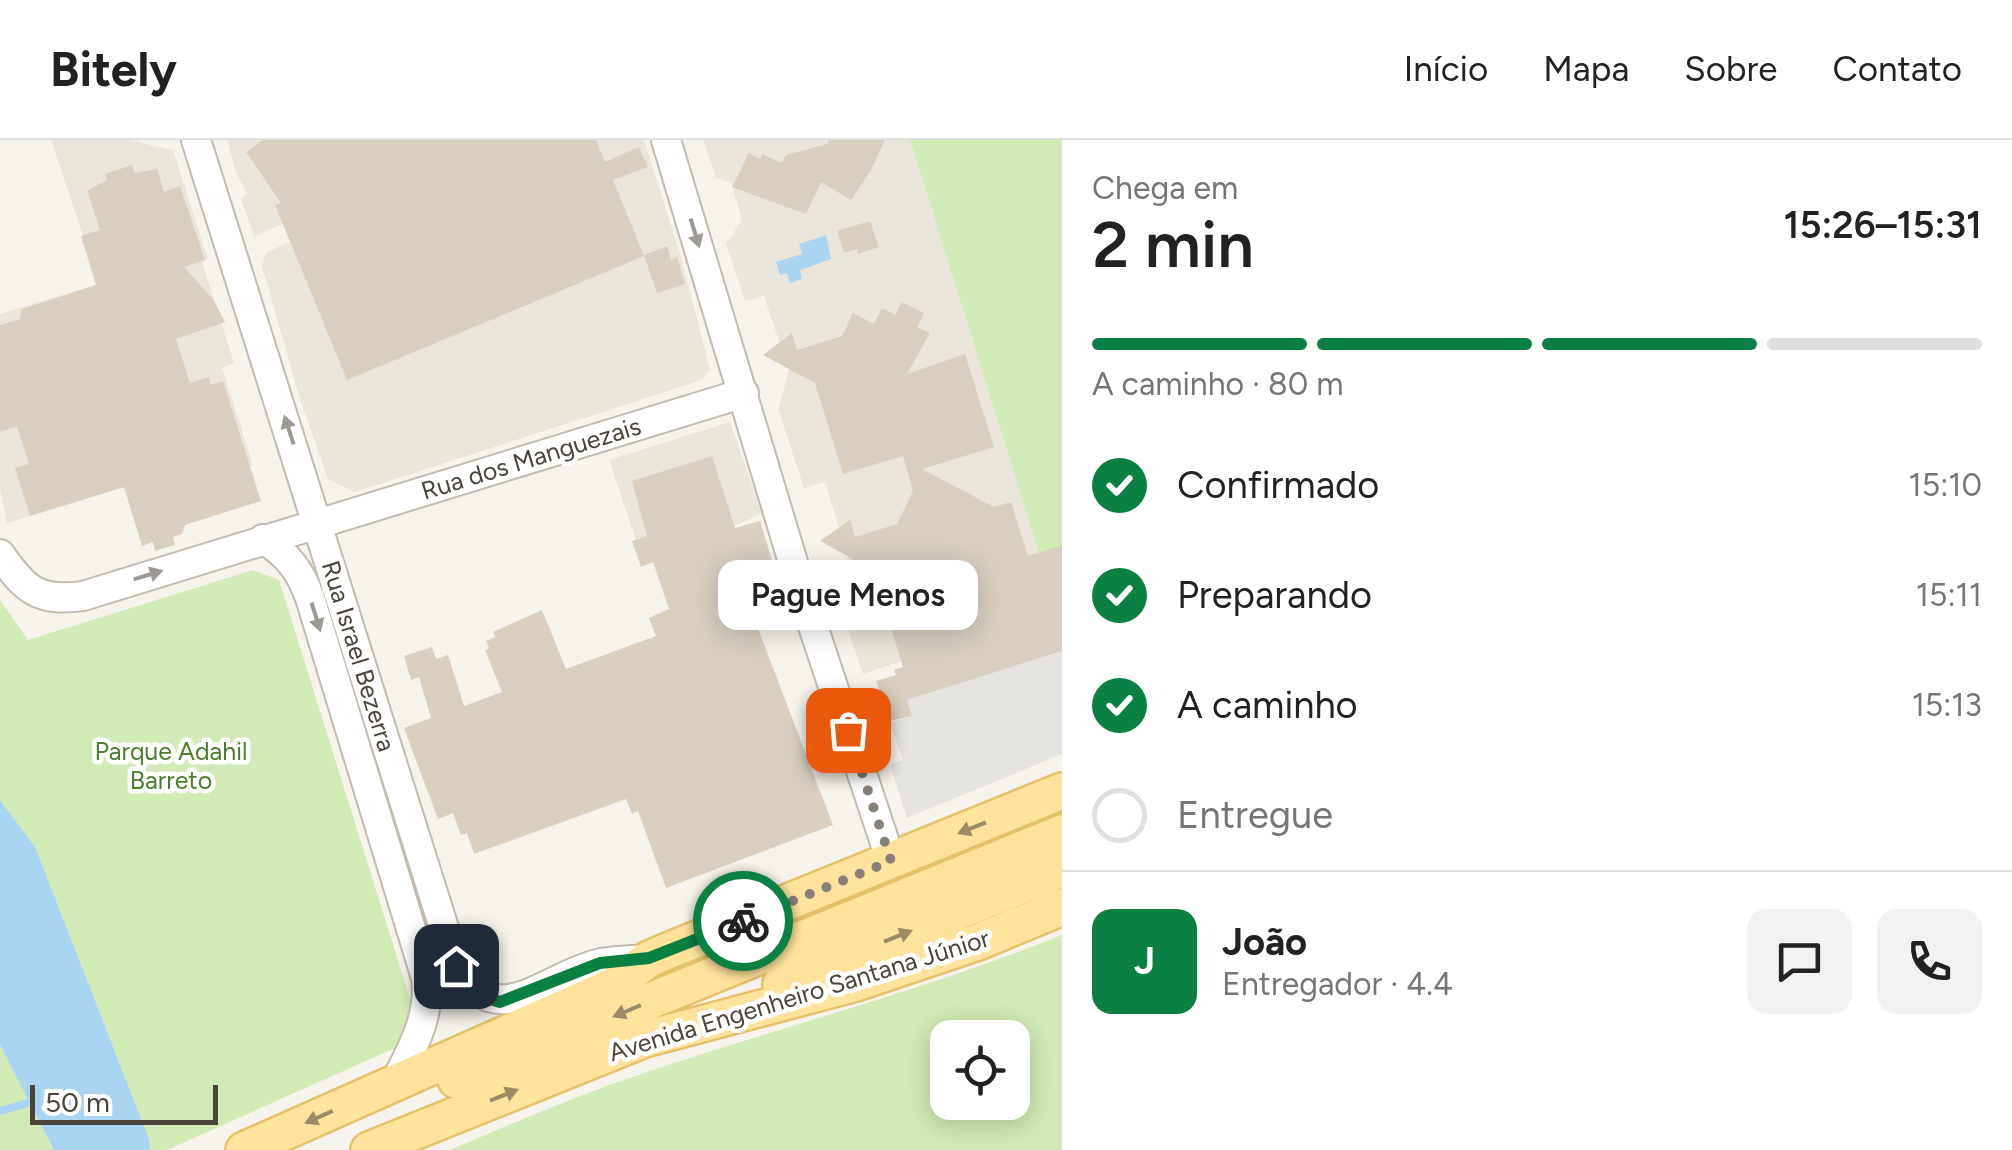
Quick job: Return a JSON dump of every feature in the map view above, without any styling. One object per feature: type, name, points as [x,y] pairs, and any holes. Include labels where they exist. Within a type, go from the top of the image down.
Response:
[{"type":"main road","name":"Avenida Engenheiro Santana Júnior","points":[[244,1150],[611,987],[649,958],[1062,791]]},
{"type":"main road","name":"Avenida Engenheiro Santana Júnior","points":[[394,1085],[446,1082],[471,1076],[717,972],[1062,834]]},
{"type":"main road","points":[[646,1039],[1062,869]]},
{"type":"main road","name":"Avenida Engenheiro Santana Júnior","points":[[369,1150],[646,1039],[856,983],[978,942],[1062,907]]},
{"type":"street","name":"Rua Israel Bezerra","points":[[196,140],[456,966],[466,984],[481,996],[500,1002],[600,963],[649,958]]},
{"type":"street","points":[[666,140],[805,602],[891,861]]},
{"type":"street","name":"Rua dos Manguezais","points":[[0,554],[26,587],[54,600],[83,596],[744,393]]},
{"type":"street","name":"Rua Israel Bezerra","points":[[263,540],[283,552],[297,567],[310,598],[426,978],[428,1000],[421,1025],[394,1085]]},
{"type":"shaded area","points":[[51,140],[128,140],[173,150],[208,259],[202,262],[234,363],[222,368],[253,465],[153,495],[148,480],[7,523],[0,489],[0,314],[99,284]]},
{"type":"shaded area","points":[[227,140],[644,140],[680,254],[710,369],[702,380],[355,492],[328,479],[300,399],[262,266],[266,253],[293,240],[283,224],[254,236],[241,199],[247,193],[236,173]]},
{"type":"shaded area","points":[[703,140],[910,140],[1057,610],[863,674],[838,599],[848,557],[825,482],[804,488],[778,409],[789,371],[764,296],[745,301],[726,244],[742,220],[731,183],[716,178]]},
{"type":"shaded area","points":[[730,422],[762,514],[644,564],[609,460]]},
{"type":"shaded area","points":[[1062,651],[1062,754],[907,818],[890,765],[903,760],[890,723],[912,716],[907,700]]},
{"type":"green space","points":[[910,140],[1062,140],[1062,545],[1039,553]]},
{"type":"green space","name":"Parque Adahil Barreto","points":[[253,570],[279,580],[412,1005],[395,1048],[167,1150],[150,1150],[35,848],[0,800],[0,600],[28,640]]},
{"type":"green space","points":[[1062,935],[1062,1150],[450,1150],[641,1074],[906,991]]},
{"type":"green space","points":[[0,1045],[54,1150],[0,1150]]},
{"type":"water","points":[[826,235],[831,259],[800,270],[802,279],[790,283],[787,273],[780,275],[776,262],[802,254],[799,244]]},
{"type":"water","points":[[0,800],[35,847],[150,1150],[54,1150],[0,1045]]},
{"type":"building","points":[[263,140],[596,140],[605,162],[639,147],[648,167],[613,180],[644,256],[347,380],[275,205],[281,203],[246,152]]},
{"type":"building","points":[[829,140],[885,140],[851,200],[821,182],[806,214],[732,187],[749,153],[782,163],[786,155],[827,144]]},
{"type":"building","points":[[132,165],[135,173],[157,169],[164,192],[180,186],[205,260],[184,267],[213,299],[225,322],[176,339],[190,383],[209,377],[211,385],[223,381],[261,501],[185,525],[182,534],[173,537],[175,545],[155,551],[153,542],[142,546],[124,487],[30,516],[15,468],[29,464],[17,426],[0,432],[0,325],[20,319],[22,309],[96,285],[81,236],[100,230],[87,191],[107,180],[105,174]]},
{"type":"building","points":[[870,221],[879,247],[858,254],[857,249],[844,253],[837,231]]},
{"type":"building","points":[[667,246],[671,260],[677,257],[685,284],[657,293],[644,255]]},
{"type":"building","points":[[902,302],[924,313],[917,327],[930,333],[907,374],[965,354],[994,447],[922,469],[994,507],[1011,502],[1028,556],[1062,545],[1062,651],[907,700],[912,716],[890,721],[876,681],[896,675],[894,670],[903,667],[873,570],[820,541],[850,520],[855,537],[897,524],[913,491],[903,456],[843,474],[815,383],[763,355],[792,333],[797,350],[842,336],[853,313],[874,324],[882,308],[895,315]]},
{"type":"building","points":[[712,456],[735,528],[760,521],[789,616],[757,626],[833,825],[666,888],[638,811],[632,814],[626,799],[474,854],[467,833],[461,835],[453,813],[438,819],[404,728],[431,718],[419,677],[411,680],[404,656],[432,647],[436,659],[448,655],[464,706],[502,692],[485,650],[489,648],[486,641],[495,637],[493,632],[542,610],[566,669],[656,636],[649,618],[669,609],[653,562],[641,567],[632,541],[647,536],[632,481]]},
{"type":"waterway","points":[[0,1111],[39,1100]]},
{"type":"way so far","points":[[743,921],[891,861],[848,730]]},
{"type":"place","name":"Pague Menos","points":[[848,730]]},
{"type":"route","points":[[456,966],[466,984],[481,996],[500,1002],[600,963],[649,958],[743,921]]}]
